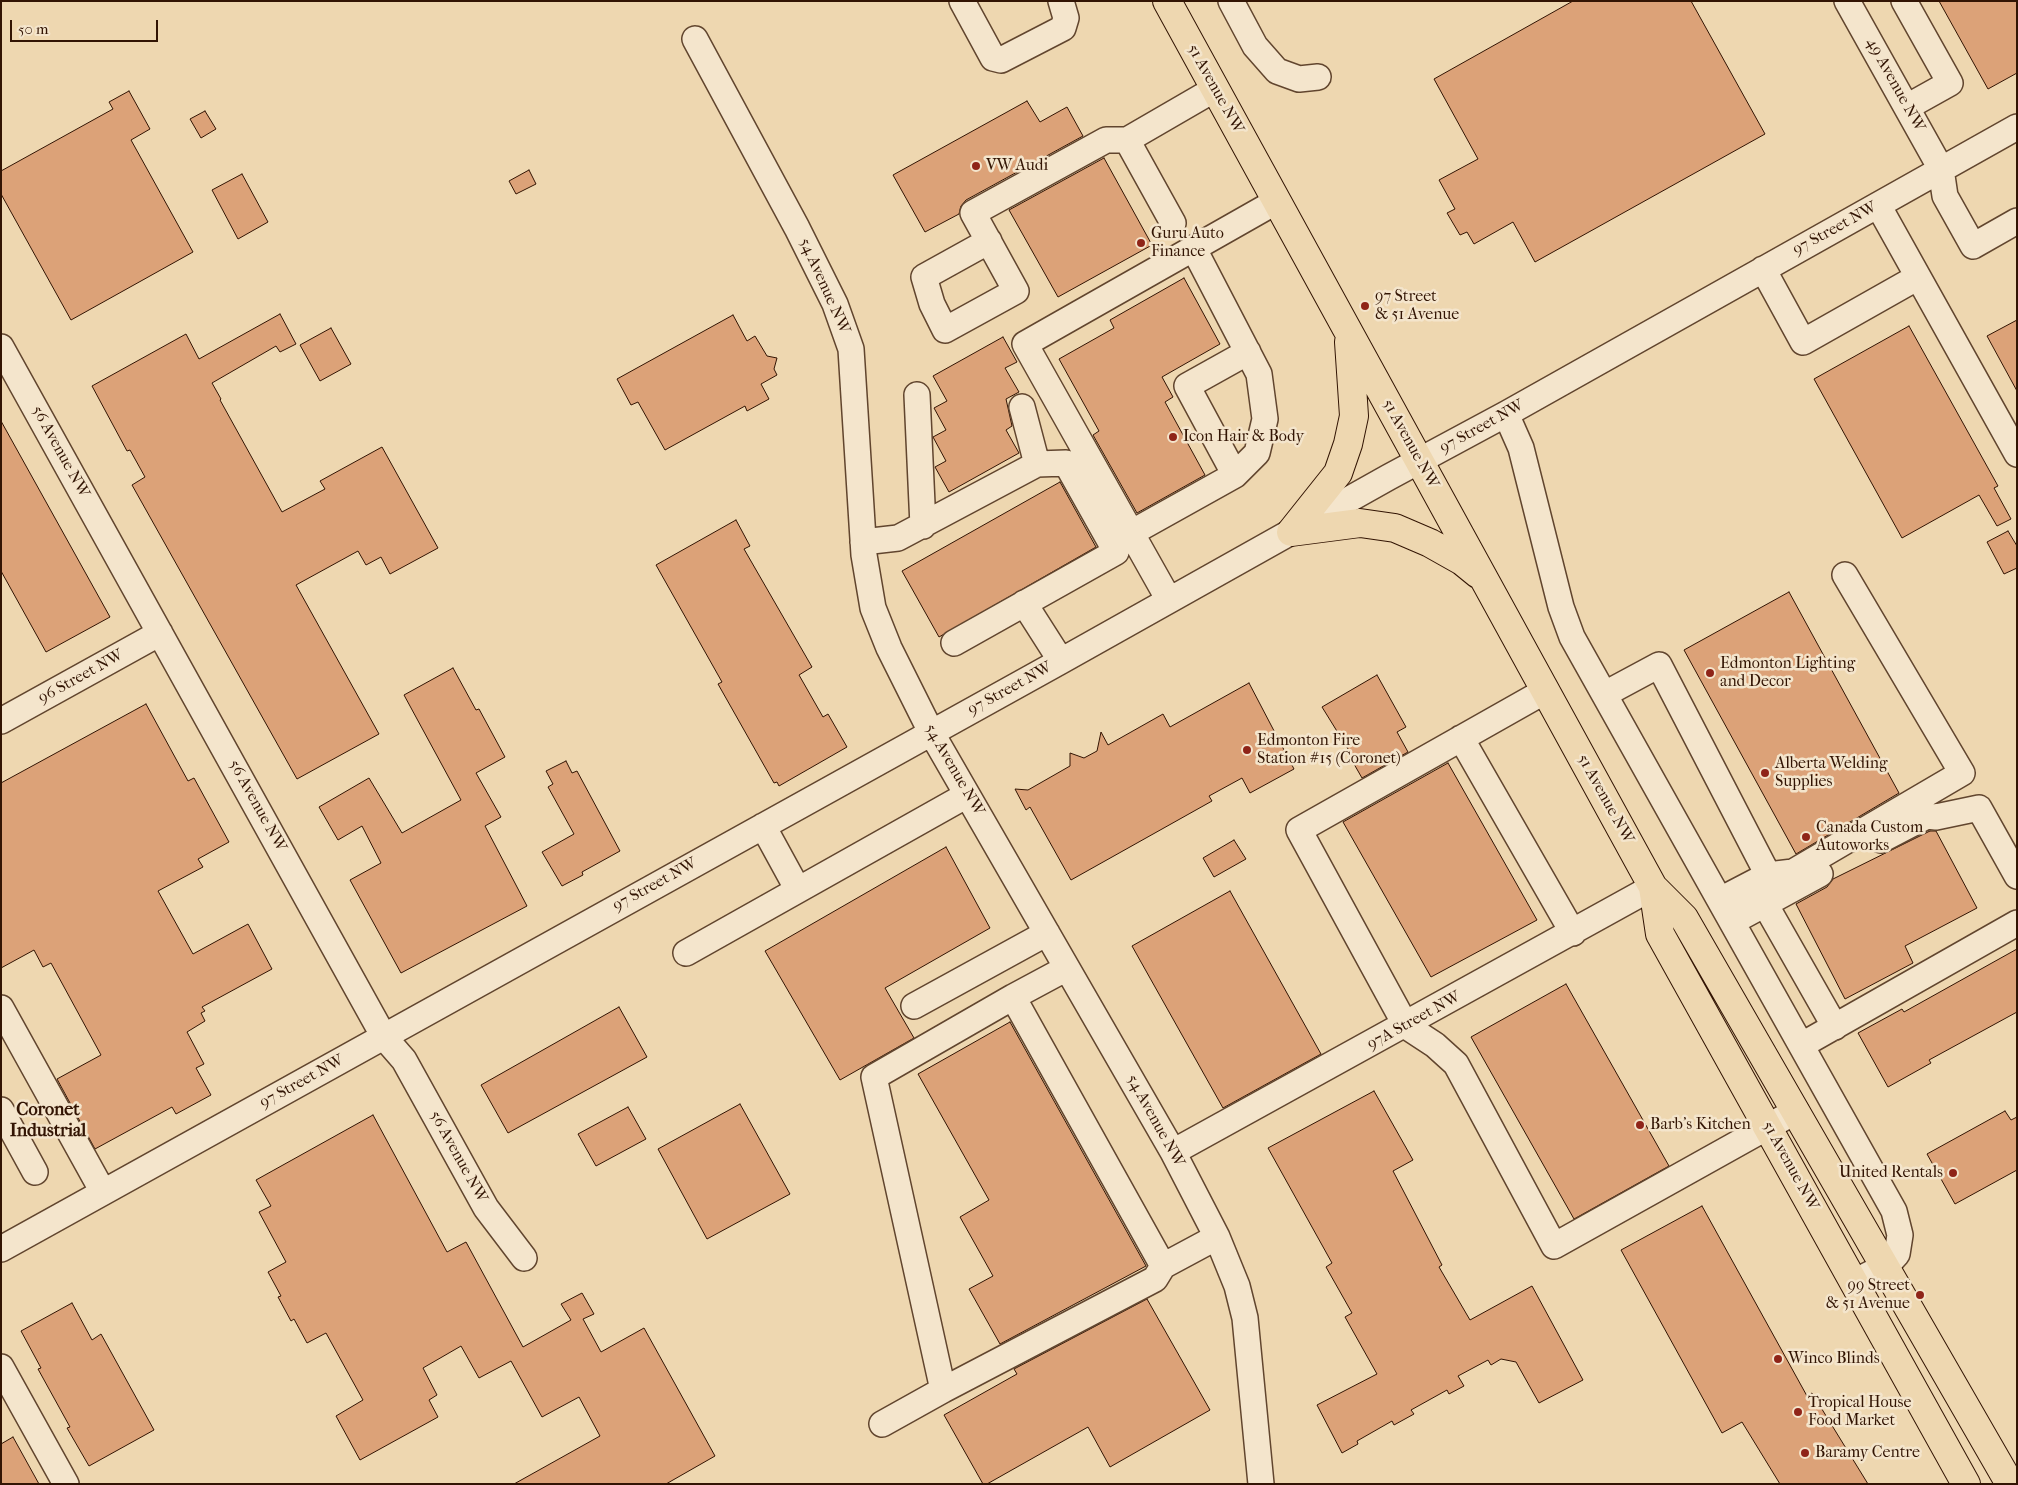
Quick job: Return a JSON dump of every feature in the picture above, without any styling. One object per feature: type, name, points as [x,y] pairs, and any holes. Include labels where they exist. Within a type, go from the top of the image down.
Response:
[{"type":"main road","name":"51 Avenue NW","points":[[1167,1],[1653,887],[1684,918],[2010,1484]]},
{"type":"main road","points":[[1291,532],[1338,473],[1348,444],[1354,416],[1348,333]]},
{"type":"main road","points":[[1291,532],[1360,523],[1395,528],[1430,543],[1462,561],[1483,578]]},
{"type":"main road","name":"51 Avenue NW","points":[[1653,887],[1660,934],[1966,1484]]},
{"type":"street","points":[[962,1],[993,58],[1001,60],[1063,28],[1066,18],[1061,1]]},
{"type":"street","points":[[1231,1],[1255,46],[1277,71],[1299,80],[1318,77]]},
{"type":"street","points":[[1904,1],[1950,83],[1907,107]]},
{"type":"street","name":"49 Avenue NW","points":[[1851,3],[1941,169]]},
{"type":"street","name":"54 Avenue NW","points":[[695,39],[797,228],[835,304],[851,349],[864,542],[873,608],[889,648],[931,732],[1173,1152],[1217,1237],[1238,1286],[1245,1318],[1261,1484]]},
{"type":"street","points":[[989,241],[973,213],[1106,140],[1127,140],[1215,90]]},
{"type":"street","name":"97 Street NW","points":[[1,1249],[1061,661],[1419,460],[1506,414],[2017,127]]},
{"type":"street","points":[[1127,140],[1173,223]]},
{"type":"street","points":[[1941,169],[1945,196],[1973,246],[2017,221]]},
{"type":"street","points":[[1169,600],[1025,344],[1277,201]]},
{"type":"street","points":[[1878,205],[2017,454]]},
{"type":"street","points":[[1131,533],[1235,475],[1258,454],[1265,419],[1259,374],[1194,249]]},
{"type":"street","points":[[1763,269],[1803,342],[1918,277]]},
{"type":"street","points":[[1235,475],[1187,386],[1248,352]]},
{"type":"street","name":"56 Avenue NW","points":[[3,355],[384,1037],[404,1060],[486,1208],[524,1258]]},
{"type":"street","points":[[917,395],[923,526]]},
{"type":"street","points":[[1022,407],[1037,464]]},
{"type":"street","points":[[1506,414],[1521,448],[1561,607],[1572,636],[1894,1211],[1900,1235],[1898,1252],[1886,1266],[1854,1282]]},
{"type":"street","points":[[864,542],[898,538],[1037,464],[1066,463],[1116,552],[954,643]]},
{"type":"street","points":[[1720,900],[1768,875],[1793,872],[1962,773],[1846,575]]},
{"type":"street","points":[[1024,604],[1061,661]]},
{"type":"street","name":"96 Street NW","points":[[1,721],[160,633]]},
{"type":"street","points":[[1604,694],[1659,665],[1768,875]]},
{"type":"street","points":[[1545,691],[1299,830],[1406,1026],[1435,1045],[1456,1064],[1554,1246],[1796,1111]]},
{"type":"street","points":[[1462,738],[1573,933]]},
{"type":"street","points":[[686,953],[968,795]]},
{"type":"street","points":[[1732,922],[1927,816],[1936,817],[1978,808],[2016,871]]},
{"type":"street","points":[[763,826],[798,890]]},
{"type":"street","name":"97A Street NW","points":[[1173,1152],[1406,1026],[1653,887]]},
{"type":"street","points":[[1765,904],[1835,1027]]},
{"type":"street","points":[[1802,1045],[2017,922]]},
{"type":"street","points":[[914,1006],[1047,933]]},
{"type":"street","points":[[944,1390],[874,1078],[1013,997],[1067,968]]},
{"type":"street","points":[[1013,997],[1163,1266]]},
{"type":"street","points":[[1,1008],[103,1192]]},
{"type":"street","points":[[1,1110],[35,1172]]},
{"type":"street","points":[[882,1424],[1155,1279],[1163,1266],[1217,1237]]},
{"type":"street","points":[[2,1369],[66,1484]]},
{"type":"building","points":[[1573,1],[1691,1],[1765,134],[1535,262],[1513,222],[1474,244],[1467,232],[1460,235],[1447,213],[1455,209],[1439,180],[1478,159],[1434,79]]},
{"type":"building","points":[[1939,1],[2017,1],[2017,73],[1988,89]]},
{"type":"building","points":[[129,91],[150,129],[131,140],[193,252],[71,320],[1,194],[1,171],[113,109],[109,102]]},
{"type":"building","name":"VW Audi","points":[[1027,101],[1040,122],[1067,107],[1083,136],[966,200],[961,206],[959,214],[925,232],[893,175]]},
{"type":"building","points":[[205,111],[216,129],[201,138],[190,119]]},
{"type":"building","points":[[1104,158],[1152,245],[1058,297],[1009,210]]},
{"type":"building","points":[[529,170],[536,184],[516,194],[509,181]]},
{"type":"building","points":[[242,174],[268,222],[238,239],[212,190]]},
{"type":"building","points":[[1184,278],[1220,344],[1162,377],[1173,397],[1165,402],[1205,475],[1137,513],[1093,435],[1099,431],[1059,359],[1114,328],[1110,320]]},
{"type":"building","points":[[280,314],[296,344],[280,352],[276,346],[212,383],[282,512],[325,489],[320,481],[382,447],[438,548],[390,574],[381,557],[366,565],[358,551],[296,585],[379,734],[297,779],[132,485],[145,477],[130,450],[127,451],[92,386],[186,334],[199,359]]},
{"type":"building","points":[[733,315],[747,341],[755,336],[767,356],[777,358],[774,369],[777,375],[761,384],[769,399],[747,411],[745,406],[665,450],[638,402],[631,405],[617,379]]},
{"type":"building","points":[[2017,320],[2017,391],[1987,336]]},
{"type":"building","points":[[1909,326],[1998,486],[1994,488],[2011,519],[1997,526],[1979,495],[1902,538],[1814,379]]},
{"type":"building","points":[[331,328],[351,364],[320,381],[300,345]]},
{"type":"building","points":[[1003,337],[1017,362],[1005,368],[1019,392],[1006,399],[1012,426],[1006,430],[1019,453],[949,492],[935,467],[946,461],[933,437],[946,430],[934,408],[947,401],[933,376]]},
{"type":"building","points":[[1,421],[110,617],[46,652],[1,571]]},
{"type":"building","points":[[1060,482],[1096,547],[939,637],[902,571]]},
{"type":"building","points":[[736,520],[750,546],[744,549],[812,667],[799,675],[823,717],[828,714],[847,747],[779,786],[777,782],[774,783],[718,684],[722,682],[656,565]]},
{"type":"building","points":[[2008,531],[2017,546],[2017,568],[2004,574],[1987,542]]},
{"type":"building","points":[[1789,592],[1899,793],[1796,854],[1684,650]]},
{"type":"building","points":[[453,668],[476,710],[479,709],[505,757],[476,773],[501,817],[485,826],[527,906],[401,973],[350,880],[381,863],[362,826],[338,840],[319,807],[369,778],[402,833],[461,800],[404,695]]},
{"type":"building","points":[[1377,675],[1406,727],[1397,732],[1408,752],[1362,778],[1346,750],[1348,749],[1322,707]]},
{"type":"building","points":[[1249,683],[1294,769],[1250,793],[1242,778],[1209,796],[1212,801],[1071,880],[1030,807],[1026,810],[1015,789],[1028,790],[1070,766],[1070,753],[1084,758],[1097,751],[1101,732],[1108,745],[1163,714],[1170,727]]},
{"type":"building","points":[[146,704],[188,781],[194,778],[229,842],[198,859],[203,867],[158,891],[193,954],[248,924],[272,969],[202,1007],[205,1011],[201,1013],[205,1021],[187,1032],[204,1064],[196,1068],[211,1095],[176,1114],[172,1107],[95,1149],[57,1079],[101,1055],[51,963],[43,967],[34,950],[1,968],[1,783]]},
{"type":"building","points":[[566,761],[572,773],[577,771],[620,851],[582,872],[583,875],[562,886],[542,852],[574,834],[548,787],[553,784],[546,771]]},
{"type":"building","points":[[1448,763],[1537,920],[1431,977],[1343,822]]},
{"type":"building","points":[[1930,831],[1936,831],[1977,908],[1905,946],[1913,963],[1845,999],[1796,904],[1827,887],[1833,879]]},
{"type":"building","points":[[1234,840],[1246,859],[1214,877],[1203,858]]},
{"type":"building","points":[[946,847],[990,928],[885,988],[914,1038],[840,1080],[765,951]]},
{"type":"building","points":[[1230,891],[1321,1054],[1223,1108],[1132,946]]},
{"type":"building","points":[[2017,949],[2017,1012],[1929,1060],[1931,1063],[1888,1087],[1858,1033],[1902,1009],[1904,1012]]},
{"type":"building","points":[[1566,984],[1669,1166],[1574,1219],[1471,1037]]},
{"type":"building","points":[[619,1007],[647,1057],[508,1133],[481,1085]]},
{"type":"building","points":[[1010,1022],[1146,1266],[1000,1344],[969,1289],[993,1276],[960,1217],[989,1200],[918,1074]]},
{"type":"building","points":[[1374,1091],[1413,1160],[1393,1171],[1442,1265],[1439,1267],[1470,1320],[1532,1286],[1583,1380],[1539,1403],[1516,1362],[1501,1359],[1491,1365],[1488,1360],[1458,1376],[1464,1386],[1449,1394],[1447,1390],[1411,1410],[1414,1414],[1394,1425],[1392,1421],[1357,1441],[1358,1444],[1342,1453],[1317,1405],[1377,1374],[1345,1317],[1352,1313],[1326,1267],[1332,1263],[1268,1148]]},
{"type":"building","points":[[740,1104],[790,1194],[707,1239],[658,1149]]},
{"type":"building","points":[[628,1107],[646,1139],[596,1166],[578,1134]]},
{"type":"building","points":[[2005,1111],[2011,1120],[2017,1117],[2017,1170],[1955,1204],[1927,1154]]},
{"type":"building","points":[[373,1115],[447,1252],[466,1242],[523,1347],[571,1320],[561,1304],[582,1293],[594,1314],[583,1319],[601,1352],[644,1328],[715,1456],[666,1484],[514,1484],[600,1436],[579,1397],[542,1417],[511,1361],[479,1378],[461,1346],[423,1368],[437,1395],[429,1400],[438,1417],[360,1460],[336,1416],[363,1400],[326,1333],[307,1343],[294,1319],[291,1321],[278,1297],[281,1296],[268,1272],[286,1262],[259,1212],[271,1206],[256,1180]]},
{"type":"building","points":[[1702,1206],[1807,1396],[1812,1393],[1868,1484],[1780,1484],[1742,1422],[1722,1433],[1621,1250]]},
{"type":"building","points":[[1147,1299],[1210,1410],[1110,1467],[1088,1427],[987,1484],[983,1484],[944,1415],[1017,1374],[1014,1369]]},
{"type":"building","points":[[72,1303],[92,1340],[101,1334],[154,1430],[89,1466],[67,1428],[70,1427],[38,1369],[41,1368],[21,1331]]},
{"type":"building","points":[[13,1437],[39,1484],[1,1484],[1,1444]]},
{"type":"place","name":"VW Audi","points":[[976,166]]},
{"type":"place","name":"Guru Auto Finance","points":[[1141,243]]},
{"type":"place","name":"97 Street & 51 Avenue","points":[[1365,306]]},
{"type":"place","name":"Icon Hair & Body","points":[[1173,437]]},
{"type":"place","name":"Edmonton Lighting and Decor","points":[[1710,673]]},
{"type":"place","name":"Edmonton Fire Station #15 (Coronet)","points":[[1247,750]]},
{"type":"place","name":"Alberta Welding Supplies","points":[[1765,773]]},
{"type":"place","name":"Canada Custom Autoworks","points":[[1806,837]]},
{"type":"place","name":"Barb's Kitchen","points":[[1640,1125]]},
{"type":"place","name":"United Rentals","points":[[1953,1173]]},
{"type":"place","name":"99 Street & 51 Avenue","points":[[1920,1295]]},
{"type":"place","name":"Winco Blinds","points":[[1778,1359]]},
{"type":"place","name":"Tropical House Food Market","points":[[1798,1412]]},
{"type":"place","name":"Baramy Centre","points":[[1805,1453]]},
{"type":"district","name":"Coronet Industrial","points":[[48,1121]]}]
